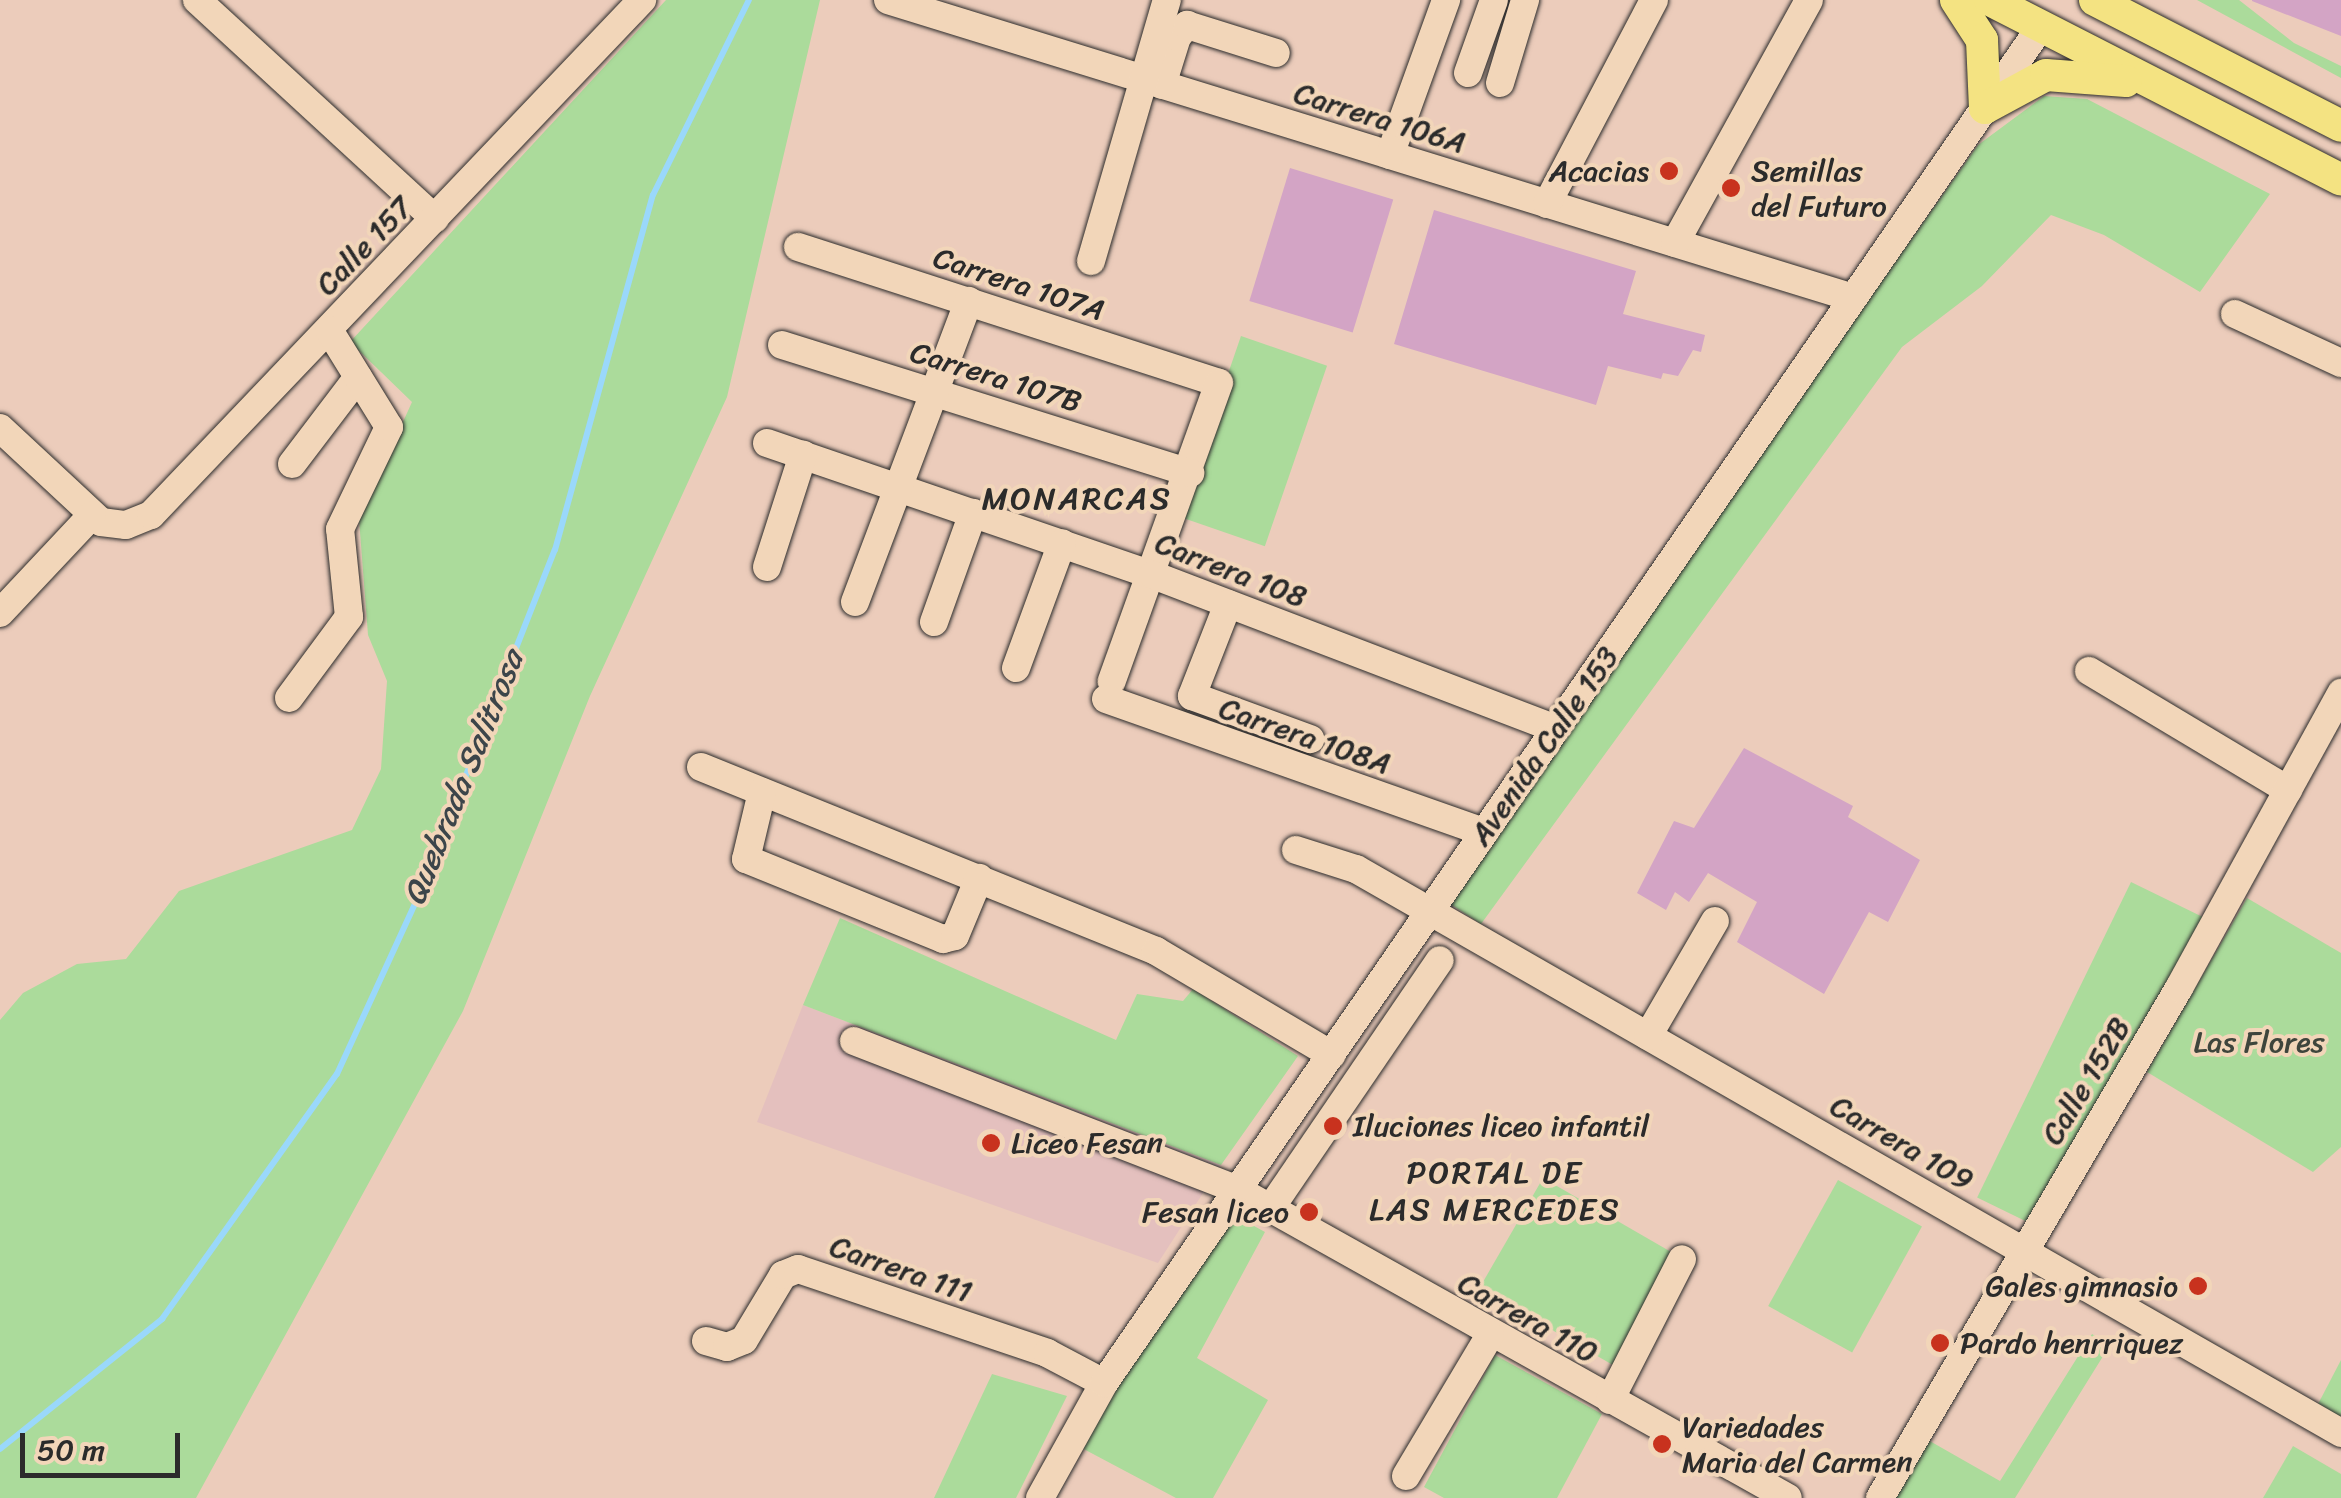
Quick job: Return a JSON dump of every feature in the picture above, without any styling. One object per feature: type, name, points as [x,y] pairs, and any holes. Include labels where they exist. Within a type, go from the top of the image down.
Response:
[{"type":"main road","points":[[1956,0],[1982,40],[1985,108]]},
{"type":"main road","points":[[1990,0],[2049,13],[2163,92],[2341,180]]},
{"type":"main road","points":[[2095,0],[2341,126]]},
{"type":"main road","points":[[2148,0],[2244,76]]},
{"type":"main road","points":[[1985,108],[2032,78],[2060,73],[2163,92]]},
{"type":"street","points":[[197,0],[435,219]]},
{"type":"street","name":"Calle 157","points":[[92,515],[126,525],[151,514],[642,0]]},
{"type":"street","name":"Carrera 106A","points":[[888,0],[930,6],[1152,82],[1853,298]]},
{"type":"street","points":[[1091,261],[1152,82],[1167,0]]},
{"type":"street","points":[[1390,155],[1446,0]]},
{"type":"street","points":[[1468,72],[1494,0]]},
{"type":"street","points":[[1500,84],[1525,0]]},
{"type":"street","points":[[1547,204],[1654,0]]},
{"type":"street","points":[[1675,243],[1809,0]]},
{"type":"street","name":"Avenida Calle 153","points":[[1043,1497],[1104,1383],[2049,13]]},
{"type":"street","points":[[1152,82],[1176,36],[1187,25],[1276,53]]},
{"type":"street","name":"Carrera 107A","points":[[798,247],[1219,384],[1190,473]]},
{"type":"street","points":[[856,602],[938,393],[969,301]]},
{"type":"street","points":[[2235,314],[2341,364]]},
{"type":"street","points":[[289,698],[349,616],[340,530],[389,427],[329,330]]},
{"type":"street","name":"Carrera 107B","points":[[782,345],[1190,473]]},
{"type":"street","points":[[292,464],[358,377]]},
{"type":"street","points":[[0,428],[92,515],[0,613]]},
{"type":"street","name":"Carrera 108","points":[[767,443],[1154,575],[1556,729]]},
{"type":"street","points":[[767,567],[804,455]]},
{"type":"street","points":[[1154,575],[1190,473]]},
{"type":"street","points":[[934,622],[973,514]]},
{"type":"street","points":[[1016,668],[1062,543]]},
{"type":"street","name":"Carrera 108A","points":[[1154,575],[1109,690],[1484,832]]},
{"type":"street","points":[[1228,604],[1192,696],[1310,738]]},
{"type":"street","points":[[2088,671],[2288,790]]},
{"type":"street","name":"Calle 152B","points":[[1880,1498],[2341,692]]},
{"type":"street","points":[[701,767],[1156,951],[1332,1054]]},
{"type":"street","points":[[762,792],[746,859],[943,939],[955,936],[980,878]]},
{"type":"street","name":"Carrera 109","points":[[1296,850],[1356,869],[2341,1433]]},
{"type":"street","points":[[1648,1036],[1715,920]]},
{"type":"street","points":[[1270,1209],[1440,960]]},
{"type":"street","name":"Carrera 110","points":[[854,1041],[1238,1190],[1490,1335],[1788,1498]]},
{"type":"street","points":[[1610,1400],[1682,1258]]},
{"type":"street","name":"Carrera 111","points":[[706,1341],[727,1347],[744,1340],[784,1275],[798,1269],[1047,1353],[1104,1383]]},
{"type":"street","points":[[1406,1476],[1490,1335]]},
{"type":"shaded area","name":"Liceo Fesan","points":[[803,1005],[1221,1165],[1158,1263],[757,1122]]},
{"type":"green space","points":[[666,0],[820,0],[727,397],[590,696],[463,1011],[196,1498],[0,1498],[0,1020],[23,993],[77,964],[126,959],[179,891],[352,830],[381,769],[387,681],[368,635],[359,519],[412,402],[350,342]]},
{"type":"green space","points":[[2197,0],[2239,0],[2294,43],[2341,66],[2341,78]]},
{"type":"green space","points":[[2044,96],[2087,99],[2270,194],[2200,292],[2104,235],[2051,215],[1982,286],[1902,347],[1481,924],[1444,900],[1978,145]]},
{"type":"green space","points":[[1241,336],[1327,366],[1265,546],[1179,517]]},
{"type":"green space","points":[[2131,882],[2204,918],[2050,1233],[1977,1197]]},
{"type":"green space","name":"Las Flores","points":[[2247,898],[2341,953],[2341,1147],[2313,1172],[2147,1072]]},
{"type":"green space","points":[[840,918],[1116,1040],[1137,994],[1183,1001],[1193,989],[1298,1056],[1221,1165],[803,1005]]},
{"type":"green space","points":[[1543,1178],[1682,1258],[1619,1368],[1480,1288]]},
{"type":"green space","points":[[1838,1180],[1922,1227],[1852,1352],[1768,1306]]},
{"type":"green space","points":[[1234,1215],[1265,1232],[1197,1358],[1268,1400],[1213,1498],[1176,1498],[1078,1446]]},
{"type":"green space","points":[[2092,1334],[2110,1345],[2015,1498],[1894,1498],[1928,1440],[2000,1481]]},
{"type":"green space","points":[[1495,1355],[1602,1414],[1557,1498],[1444,1498],[1424,1487]]},
{"type":"green space","points":[[2341,1360],[2341,1420],[2317,1406]]},
{"type":"green space","points":[[992,1374],[1067,1396],[1016,1498],[934,1498]]},
{"type":"green space","points":[[2293,1446],[2341,1474],[2341,1498],[2263,1498]]},
{"type":"building","points":[[2341,0],[2341,36],[2252,1]]},
{"type":"building","points":[[1290,168],[1393,200],[1353,333],[1249,301]]},
{"type":"building","points":[[1434,210],[1636,271],[1623,314],[1705,335],[1701,352],[1693,350],[1678,376],[1663,373],[1661,379],[1608,366],[1596,405],[1394,344]]},
{"type":"building","points":[[1744,748],[1853,806],[1848,817],[1920,860],[1888,922],[1869,912],[1824,994],[1737,942],[1757,902],[1708,873],[1689,902],[1675,892],[1666,910],[1637,893],[1674,821],[1694,828]]},
{"type":"waterway","name":"Quebrada Salitrosa","points":[[0,1449],[162,1319],[337,1074],[418,897],[555,550],[653,195],[749,0]]},
{"type":"place","name":"Acacias","points":[[1669,171]]},
{"type":"place","name":"Semillas del Futuro","points":[[1731,188]]},
{"type":"place","name":"Iluciones liceo infantil","points":[[1333,1126]]},
{"type":"place","name":"Liceo Fesan","points":[[991,1143]]},
{"type":"place","name":"Fesan liceo","points":[[1309,1212]]},
{"type":"place","name":"Gales gimnasio","points":[[2198,1286]]},
{"type":"place","name":"Pardo henrriquez","points":[[1940,1343]]},
{"type":"place","name":"Variedades Maria del Carmen","points":[[1662,1444]]},
{"type":"district","name":"MONARCAS","points":[[1077,499]]},
{"type":"district","name":"PORTAL DE LAS MERCEDES","points":[[1495,1192]]}]
